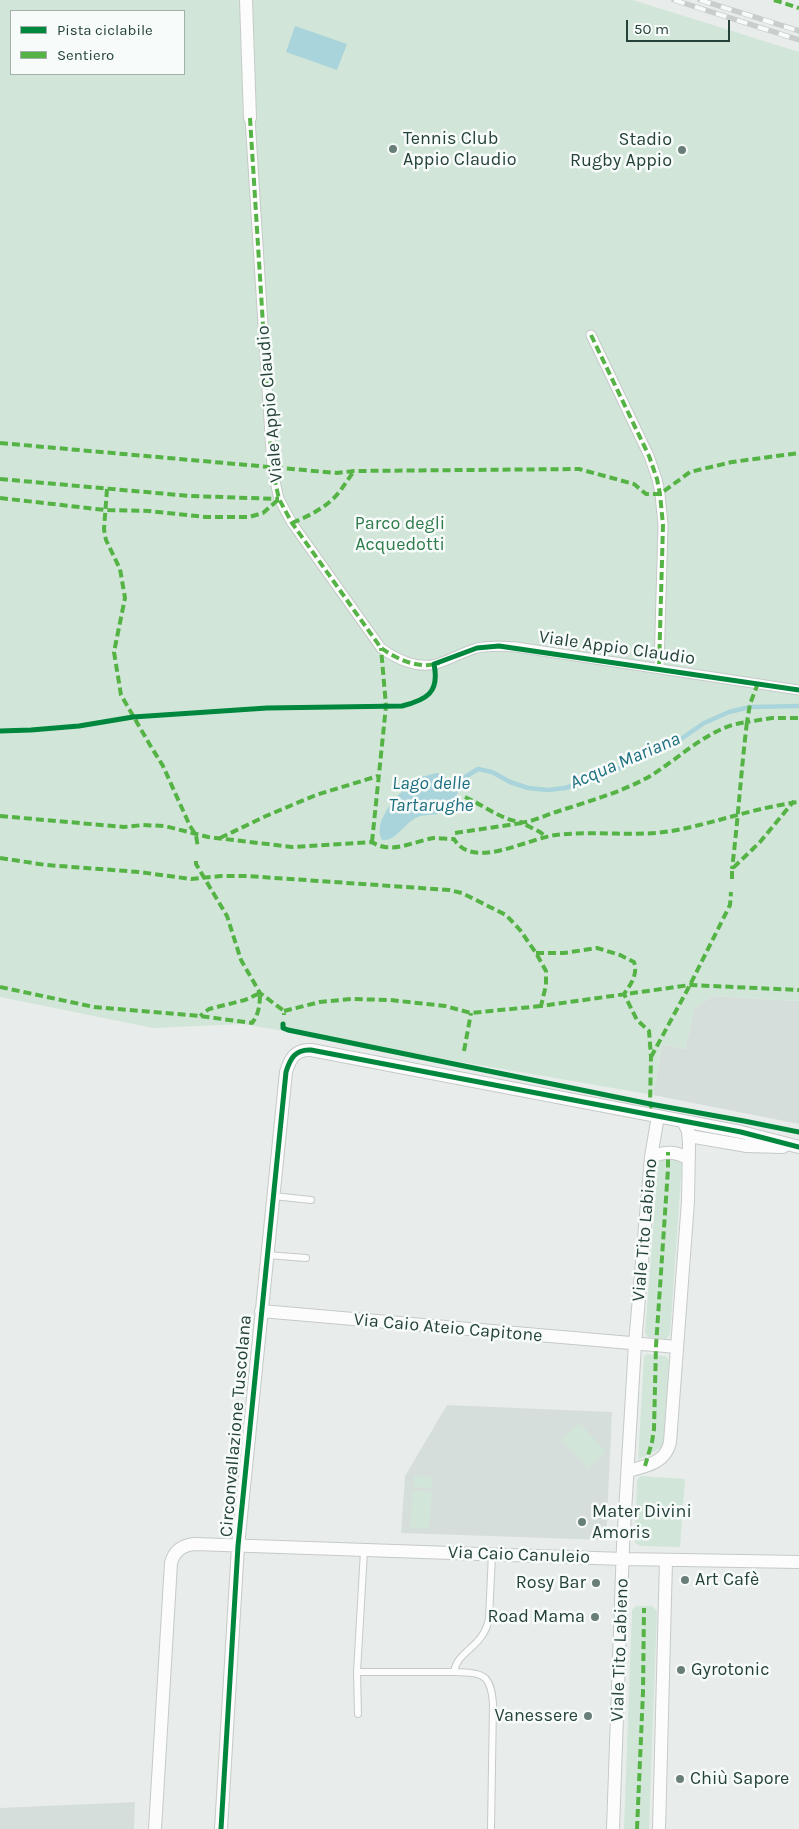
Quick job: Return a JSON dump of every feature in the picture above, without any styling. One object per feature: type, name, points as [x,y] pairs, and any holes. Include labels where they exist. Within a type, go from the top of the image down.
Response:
[{"type":"street","name":"Viale Appio Claudio","points":[[246,0],[250,118],[272,468],[275,484],[279,499],[292,523],[381,648],[393,656],[412,664],[434,664],[478,648],[499,646],[799,690]]},
{"type":"street","points":[[591,335],[649,456],[657,479],[663,525],[659,668]]},
{"type":"street","name":"Circonvallazione Tuscolana","points":[[221,1829],[238,1546],[288,1064],[300,1050],[319,1051],[658,1116]]},
{"type":"street","points":[[658,1116],[747,1133],[798,1147]]},
{"type":"street","name":"Viale Tito Labieno","points":[[613,1829],[623,1559],[635,1344],[651,1157],[658,1116]]},
{"type":"street","points":[[628,1471],[658,1461],[664,1456],[670,1442],[687,1221],[689,1136],[684,1122]]},
{"type":"street","points":[[689,1136],[747,1146],[798,1147]]},
{"type":"street","points":[[651,1157],[668,1152],[677,1153],[689,1159]]},
{"type":"street","name":"Via Caio Ateio Capitone","points":[[261,1311],[635,1344]]},
{"type":"street","points":[[635,1344],[677,1348]]},
{"type":"street","name":"Circonvallazione Tuscolana","points":[[155,1829],[172,1559],[180,1548],[187,1545],[238,1546]]},
{"type":"street","name":"Via Caio Canuleio","points":[[238,1546],[623,1559],[799,1562]]},
{"type":"street","points":[[659,1829],[666,1560]]},
{"type":"lane","points":[[273,1196],[311,1200]]},
{"type":"lane","points":[[267,1255],[306,1258]]},
{"type":"lane","points":[[358,1714],[357,1672],[364,1551]]},
{"type":"lane","points":[[454,1672],[458,1660],[481,1640],[488,1628],[492,1554]]},
{"type":"lane","points":[[357,1672],[454,1672],[484,1676],[490,1684],[493,1704],[491,1829]]},
{"type":"shaded area","points":[[712,996],[799,1001],[799,1124],[653,1095],[662,1044],[685,1049],[694,1009]]},
{"type":"shaded area","points":[[447,1405],[612,1412],[606,1540],[401,1533],[405,1476]]},
{"type":"shaded area","points":[[135,1802],[134,1829],[0,1829],[0,1808]]},
{"type":"green space","name":"Parco degli Acquedotti","points":[[0,0],[633,0],[799,52],[799,1001],[712,996],[694,1009],[685,1049],[662,1044],[653,1095],[243,1024],[153,1028],[0,997]]},
{"type":"green space","points":[[660,1158],[681,1160],[682,1163],[670,1335],[666,1339],[648,1337],[645,1333],[658,1163]]},
{"type":"green space","points":[[647,1354],[665,1356],[669,1360],[663,1447],[638,1460],[644,1356]]},
{"type":"green space","points":[[579,1423],[606,1451],[589,1468],[561,1440]]},
{"type":"green space","points":[[414,1476],[433,1477],[432,1488],[414,1487]]},
{"type":"green space","points":[[640,1476],[685,1479],[680,1547],[641,1546],[635,1543],[637,1481]]},
{"type":"green space","points":[[413,1490],[432,1492],[429,1528],[410,1527]]},
{"type":"green space","points":[[636,1606],[652,1606],[657,1611],[649,1829],[624,1829],[632,1610]]},
{"type":"water","points":[[295,26],[347,44],[337,70],[286,52]]},
{"type":"water","name":"Lago delle Tartarughe","points":[[436,773],[442,774],[458,790],[453,805],[448,810],[439,814],[418,817],[395,836],[382,840],[381,824],[389,806],[403,790],[417,779]]},
{"type":"waterway","name":"Acqua Mariana","points":[[449,787],[478,769],[492,772],[510,782],[528,788],[548,790],[565,788],[592,780],[671,746],[704,723],[729,712],[750,707],[799,706]]},
{"type":"railway","points":[[674,0],[799,40]]},
{"type":"railway","points":[[700,0],[799,31]]},
{"type":"marked path","points":[[774,0],[799,8]]},
{"type":"marked path","points":[[250,118],[272,468],[279,499],[292,523],[381,648],[408,662],[424,665],[439,663]]},
{"type":"marked path","points":[[591,335],[649,456],[657,479],[663,525],[659,668]]},
{"type":"marked path","points":[[0,443],[337,473],[354,471],[579,469],[634,484],[646,494],[660,494],[690,472],[732,462],[799,453]]},
{"type":"marked path","points":[[292,523],[312,514],[330,501],[340,491],[354,471]]},
{"type":"marked path","points":[[0,479],[190,496],[279,499]]},
{"type":"marked path","points":[[107,489],[104,529],[106,540],[120,569],[125,598],[114,652],[121,695],[163,766],[190,826],[196,835],[198,848]]},
{"type":"marked path","points":[[0,498],[105,510],[149,511],[206,517],[249,517],[263,513],[279,499]]},
{"type":"marked path","points":[[372,842],[386,706],[381,648]]},
{"type":"marked path","points":[[758,683],[750,704],[747,722],[772,718],[799,718]]},
{"type":"marked path","points":[[465,797],[506,818],[528,822],[629,786],[652,775],[697,743],[721,729],[747,722],[732,869]]},
{"type":"marked path","points":[[220,838],[316,795],[378,776]]},
{"type":"marked path","points":[[732,879],[732,869],[760,842],[794,801]]},
{"type":"marked path","points":[[0,816],[124,827],[143,825],[165,826],[208,837],[292,847],[372,842],[379,846],[395,847],[434,838],[454,839],[463,848],[474,852],[487,853],[556,835],[586,833],[632,834],[677,830],[768,807],[799,802]]},
{"type":"marked path","points":[[455,833],[522,823],[545,836]]},
{"type":"marked path","points":[[0,858],[46,865],[139,872],[191,879],[247,876],[449,890],[462,893],[506,915],[520,930],[546,971],[546,985],[541,1006],[690,985],[799,990]]},
{"type":"marked path","points":[[196,861],[227,916],[241,960],[260,993],[284,1011],[284,1015]]},
{"type":"marked path","points":[[651,1057],[730,905],[731,892]]},
{"type":"marked path","points":[[536,953],[564,953],[597,948],[620,955],[634,962],[634,975],[624,994],[637,1020],[649,1031],[651,1057],[650,1104],[652,1108]]},
{"type":"marked path","points":[[0,987],[94,1007],[200,1016],[252,1023],[259,1009],[260,993],[245,1000],[209,1009],[200,1016]]},
{"type":"marked path","points":[[284,1011],[320,1002],[351,999],[390,1000],[445,1006],[471,1013],[541,1006]]},
{"type":"marked path","points":[[464,1051],[471,1013]]},
{"type":"marked path","points":[[645,1466],[654,1429],[656,1346],[668,1152]]},
{"type":"marked path","points":[[637,1829],[643,1692],[644,1608]]},
{"type":"cycle path","points":[[0,731],[79,726],[133,717],[267,708],[402,706],[418,701],[429,694],[435,682],[434,664],[477,648],[499,646],[799,690]]},
{"type":"cycle path","points":[[283,1024],[283,1028],[288,1030],[650,1104],[799,1132]]},
{"type":"cycle path","points":[[221,1829],[238,1546],[286,1072],[294,1056],[301,1051],[311,1050],[741,1132],[799,1147]]},
{"type":"place","name":"Tennis Club Appio Claudio","points":[[393,149]]},
{"type":"place","name":"Stadio Rugby Appio","points":[[682,150]]},
{"type":"place","name":"Mater Divini Amoris","points":[[582,1522]]},
{"type":"place","name":"Art Cafè","points":[[685,1580]]},
{"type":"place","name":"Rosy Bar","points":[[596,1583]]},
{"type":"place","name":"Road Mama","points":[[595,1617]]},
{"type":"place","name":"Gyrotonic","points":[[681,1670]]},
{"type":"place","name":"Vanessere","points":[[588,1716]]},
{"type":"place","name":"Chiù Sapore","points":[[680,1779]]}]
